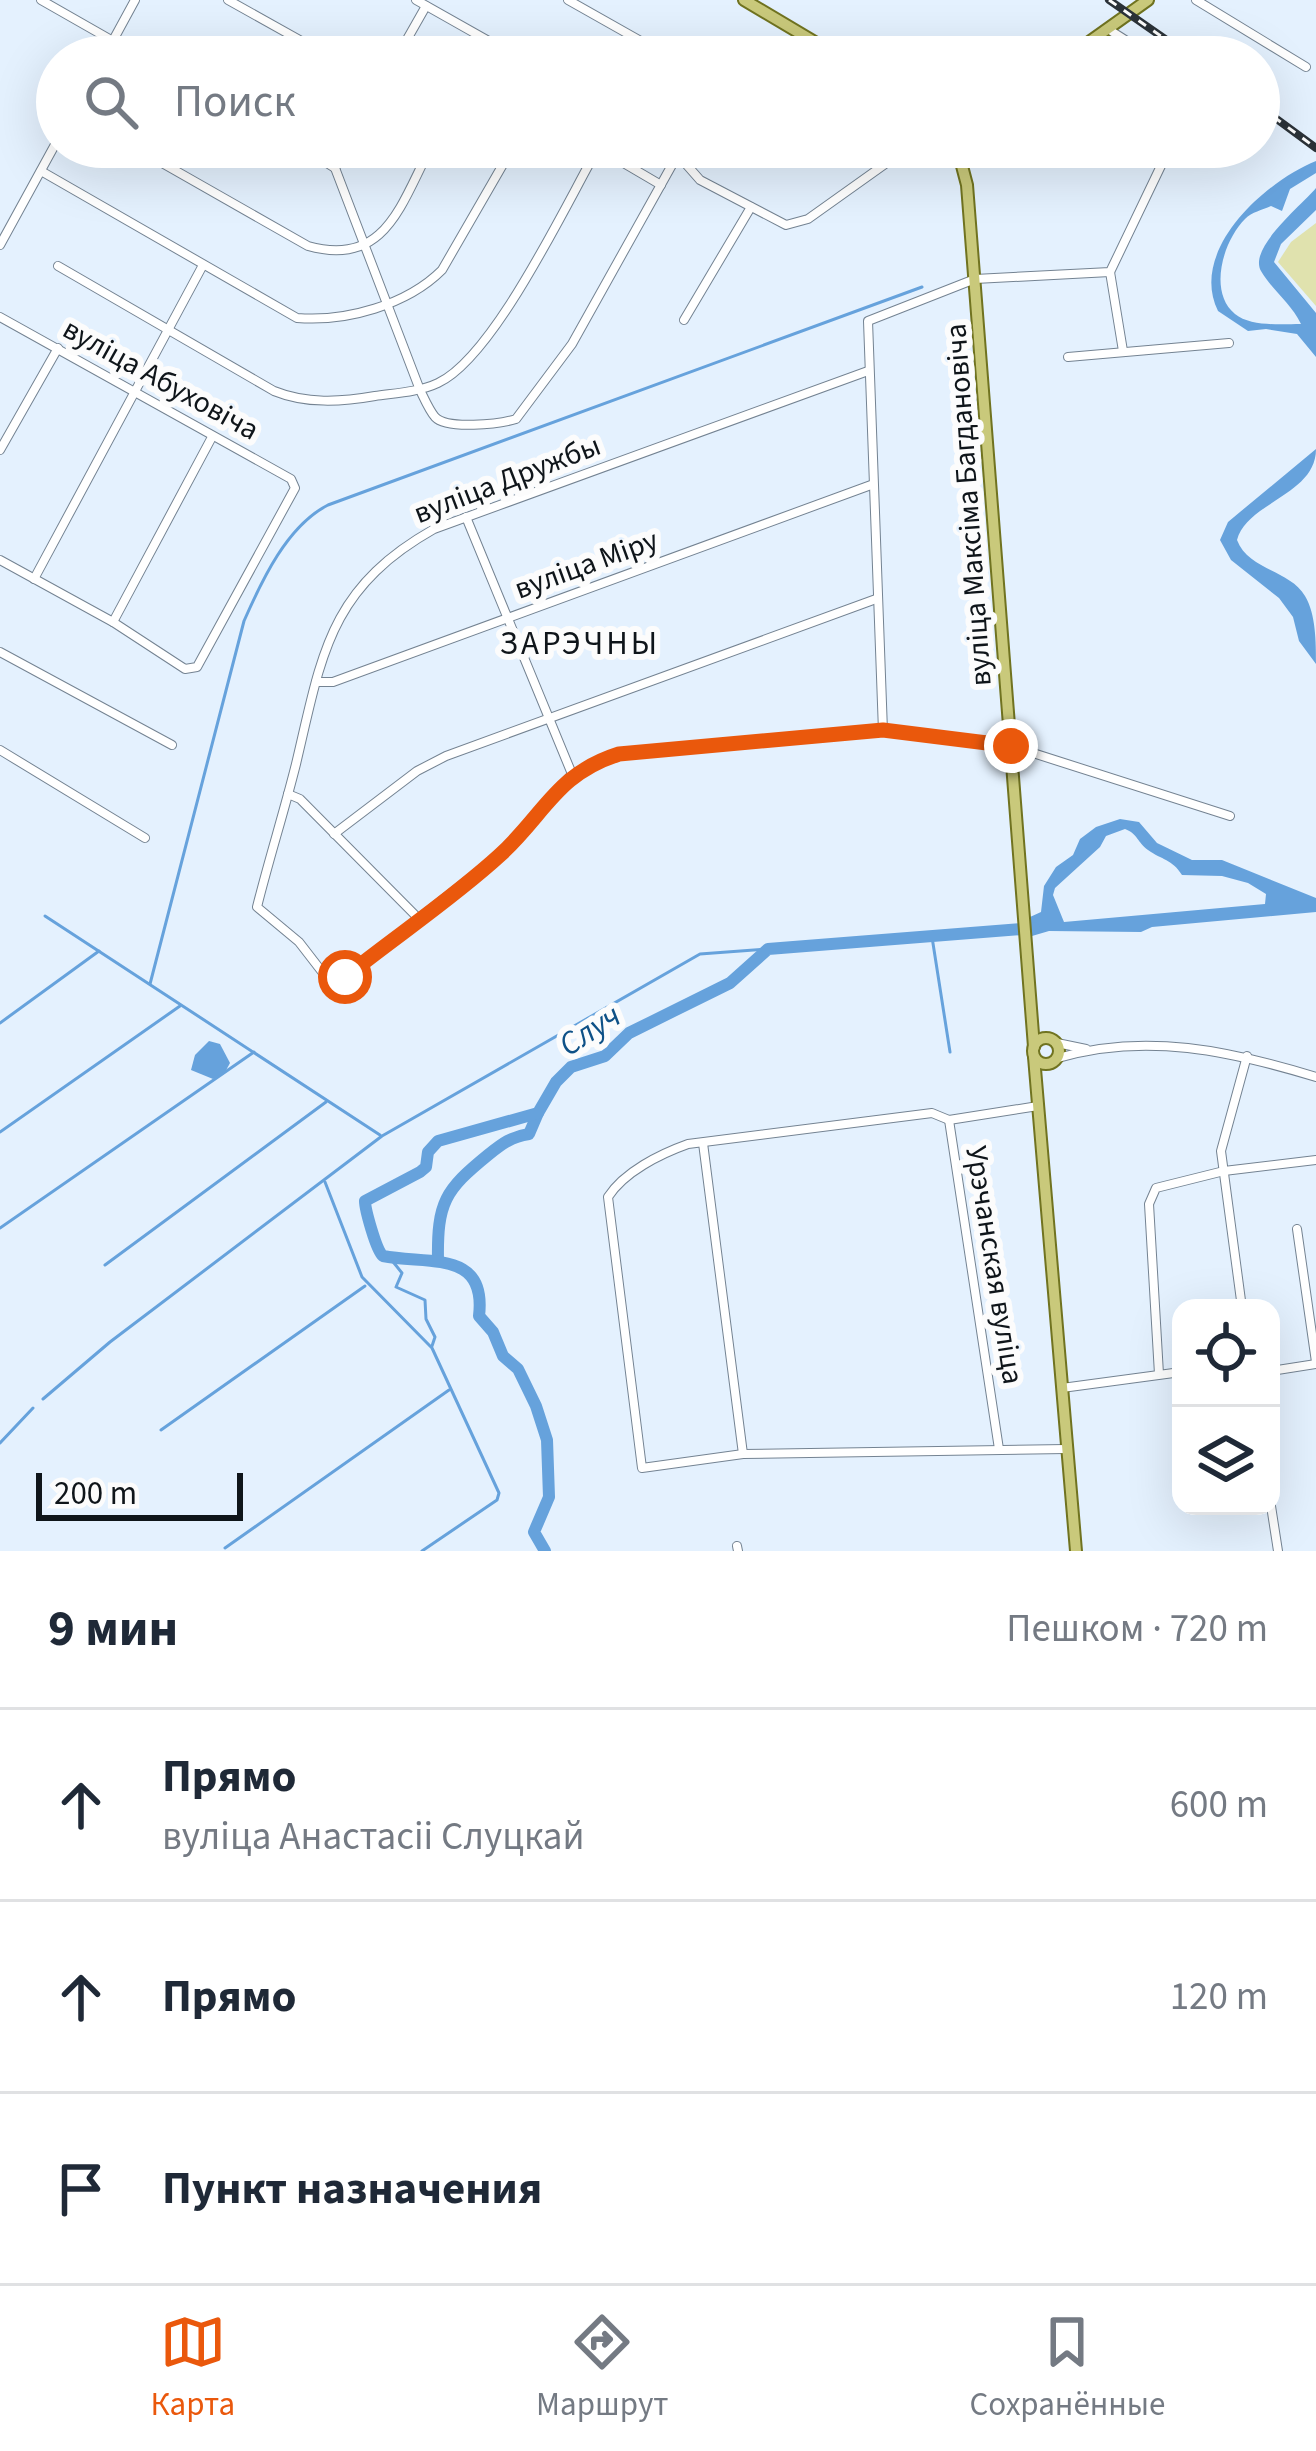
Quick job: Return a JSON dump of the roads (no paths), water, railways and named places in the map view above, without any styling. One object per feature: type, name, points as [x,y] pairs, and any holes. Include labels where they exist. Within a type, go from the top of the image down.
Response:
[{"type":"main road","points":[[745,0],[805,36]]},
{"type":"main road","points":[[1098,36],[1148,0]]},
{"type":"main road","name":"вуліца Максіма Багдановіча","points":[[963,168],[1076,1551]]},
{"type":"main road","points":[[1030,1005],[1055,1042],[1055,1061],[1042,1064],[1034,1052],[1042,1039],[1055,1042]]},
{"type":"main road","name":"вуліца Максіма Багдановіча","points":[[1038,1101],[1055,1061]]},
{"type":"street","points":[[41,0],[104,36]]},
{"type":"street","points":[[116,36],[135,0]]},
{"type":"street","points":[[228,0],[292,36]]},
{"type":"street","points":[[416,0],[480,36]]},
{"type":"street","points":[[568,0],[632,36]]},
{"type":"street","points":[[1196,0],[1255,36]]},
{"type":"street","points":[[409,36],[426,6]]},
{"type":"street","points":[[1108,29],[1119,36]]},
{"type":"street","points":[[1280,51],[1306,67]]},
{"type":"street","points":[[0,245],[43,168]]},
{"type":"street","points":[[171,168],[308,246],[332,250],[364,247],[390,224],[420,168]]},
{"type":"street","points":[[335,168],[420,390],[435,417],[442,422],[490,424],[515,419],[572,344],[671,168]]},
{"type":"street","points":[[41,171],[297,318],[345,316],[418,292],[442,270],[501,168]]},
{"type":"street","points":[[58,266],[293,399],[361,398],[420,390],[441,382],[485,345],[586,168]]},
{"type":"street","points":[[633,168],[661,185]]},
{"type":"street","points":[[692,168],[700,179],[787,225],[798,225],[879,168]]},
{"type":"street","points":[[1123,351],[1110,272],[1159,168]]},
{"type":"street","points":[[684,320],[751,207]]},
{"type":"street","points":[[34,579],[203,265]]},
{"type":"street","points":[[883,730],[868,321],[975,279],[1110,272]]},
{"type":"street","name":"вуліца Абуховіча","points":[[0,317],[291,479],[295,488],[197,667],[185,669],[112,622]]},
{"type":"street","points":[[1068,357],[1228,343]]},
{"type":"street","points":[[0,450],[58,348]]},
{"type":"street","name":"вуліца Дружбы","points":[[419,919],[333,986],[299,942],[257,907],[333,628],[364,581],[410,543],[466,517],[868,371]]},
{"type":"street","points":[[0,560],[112,622],[212,437]]},
{"type":"street","name":"вуліца Міру","points":[[316,682],[326,685],[871,485]]},
{"type":"street","points":[[466,517],[572,774]]},
{"type":"street","points":[[334,834],[417,770],[446,756],[876,599]]},
{"type":"street","points":[[0,652],[172,745]]},
{"type":"street","points":[[288,794],[300,799],[419,919],[501,854],[572,774],[619,754],[883,730],[1011,746],[1230,816]]},
{"type":"street","points":[[0,749],[145,838]]},
{"type":"street","points":[[1055,1042],[1087,1049],[1164,1046],[1246,1056],[1316,1077]]},
{"type":"street","points":[[1055,1061],[1087,1049]]},
{"type":"street","points":[[1241,1299],[1223,1142],[1246,1056]]},
{"type":"street","points":[[949,1120],[1038,1101]]},
{"type":"street","name":"Урэчанская вуліца","points":[[743,1454],[642,1468],[608,1197],[629,1176],[672,1150],[932,1113],[949,1120],[999,1449]]},
{"type":"street","points":[[703,1143],[743,1454],[1066,1449]]},
{"type":"street","points":[[1159,1374],[1151,1195],[1166,1183],[1316,1160]]},
{"type":"street","points":[[1280,1369],[1316,1363],[1297,1229]]},
{"type":"street","points":[[1061,1388],[1172,1373]]},
{"type":"street","points":[[1272,1515],[1278,1551]]},
{"type":"water","points":[[1316,161],[1316,173],[1290,189],[1282,211],[1271,206],[1237,228],[1225,253],[1220,280],[1227,305],[1242,318],[1301,324],[1265,278],[1259,262],[1269,239],[1316,188],[1316,210],[1281,244],[1274,262],[1316,313],[1316,357],[1297,334],[1248,331],[1218,311],[1212,288],[1214,265],[1237,221],[1275,184]]},
{"type":"water","points":[[1316,449],[1305,477],[1254,516],[1237,540],[1250,558],[1290,580],[1305,596],[1313,620],[1316,664],[1279,598],[1231,560],[1220,540],[1228,522]]},
{"type":"water","points":[[1120,819],[1139,822],[1157,843],[1192,860],[1222,860],[1316,898],[1316,912],[1152,927],[1141,932],[1049,931],[1032,936],[1030,917],[1041,912],[1044,886],[1056,867],[1073,855],[1080,839]],"holes":[[[1125,829],[1182,875],[1222,876],[1248,883],[1266,894],[1265,904],[1064,922],[1053,895],[1055,888],[1106,836]]]},
{"type":"water","points":[[209,1041],[220,1044],[230,1063],[224,1074],[213,1079],[191,1070],[195,1055]]},
{"type":"waterway","points":[[150,984],[244,621],[288,540],[313,514],[922,287]]},
{"type":"waterway","points":[[45,916],[380,1135]]},
{"type":"waterway","name":"Случ","points":[[545,1551],[534,1532],[549,1497],[547,1440],[518,1369],[503,1356],[493,1332],[479,1316],[474,1280],[450,1264],[383,1256],[365,1201],[420,1172],[438,1141],[538,1113],[571,1067],[605,1056],[629,1033],[730,983],[768,949],[1034,928]]},
{"type":"waterway","points":[[932,937],[950,1052]]},
{"type":"waterway","points":[[43,1399],[110,1342],[382,1136],[700,954],[768,949]]},
{"type":"waterway","points":[[0,1023],[99,951]]},
{"type":"waterway","points":[[0,1132],[180,1006]]},
{"type":"waterway","points":[[0,1228],[254,1052]]},
{"type":"waterway","points":[[105,1265],[326,1102]]},
{"type":"waterway","points":[[438,1261],[439,1224],[453,1188],[498,1147],[529,1134],[538,1113]]},
{"type":"waterway","points":[[325,1182],[362,1277],[432,1348],[499,1493],[497,1500],[422,1551]]},
{"type":"waterway","points":[[390,1258],[402,1273],[396,1287],[425,1300],[426,1319],[435,1337],[432,1346]]},
{"type":"waterway","points":[[161,1430],[365,1286]]},
{"type":"waterway","points":[[225,1548],[449,1390]]},
{"type":"waterway","points":[[0,1443],[33,1408]]},
{"type":"railway","points":[[1109,0],[1161,36]]},
{"type":"railway","points":[[1280,121],[1316,148]]},
{"type":"district","name":"ЗАРЭЧНЫ","points":[[580,642]]}]
